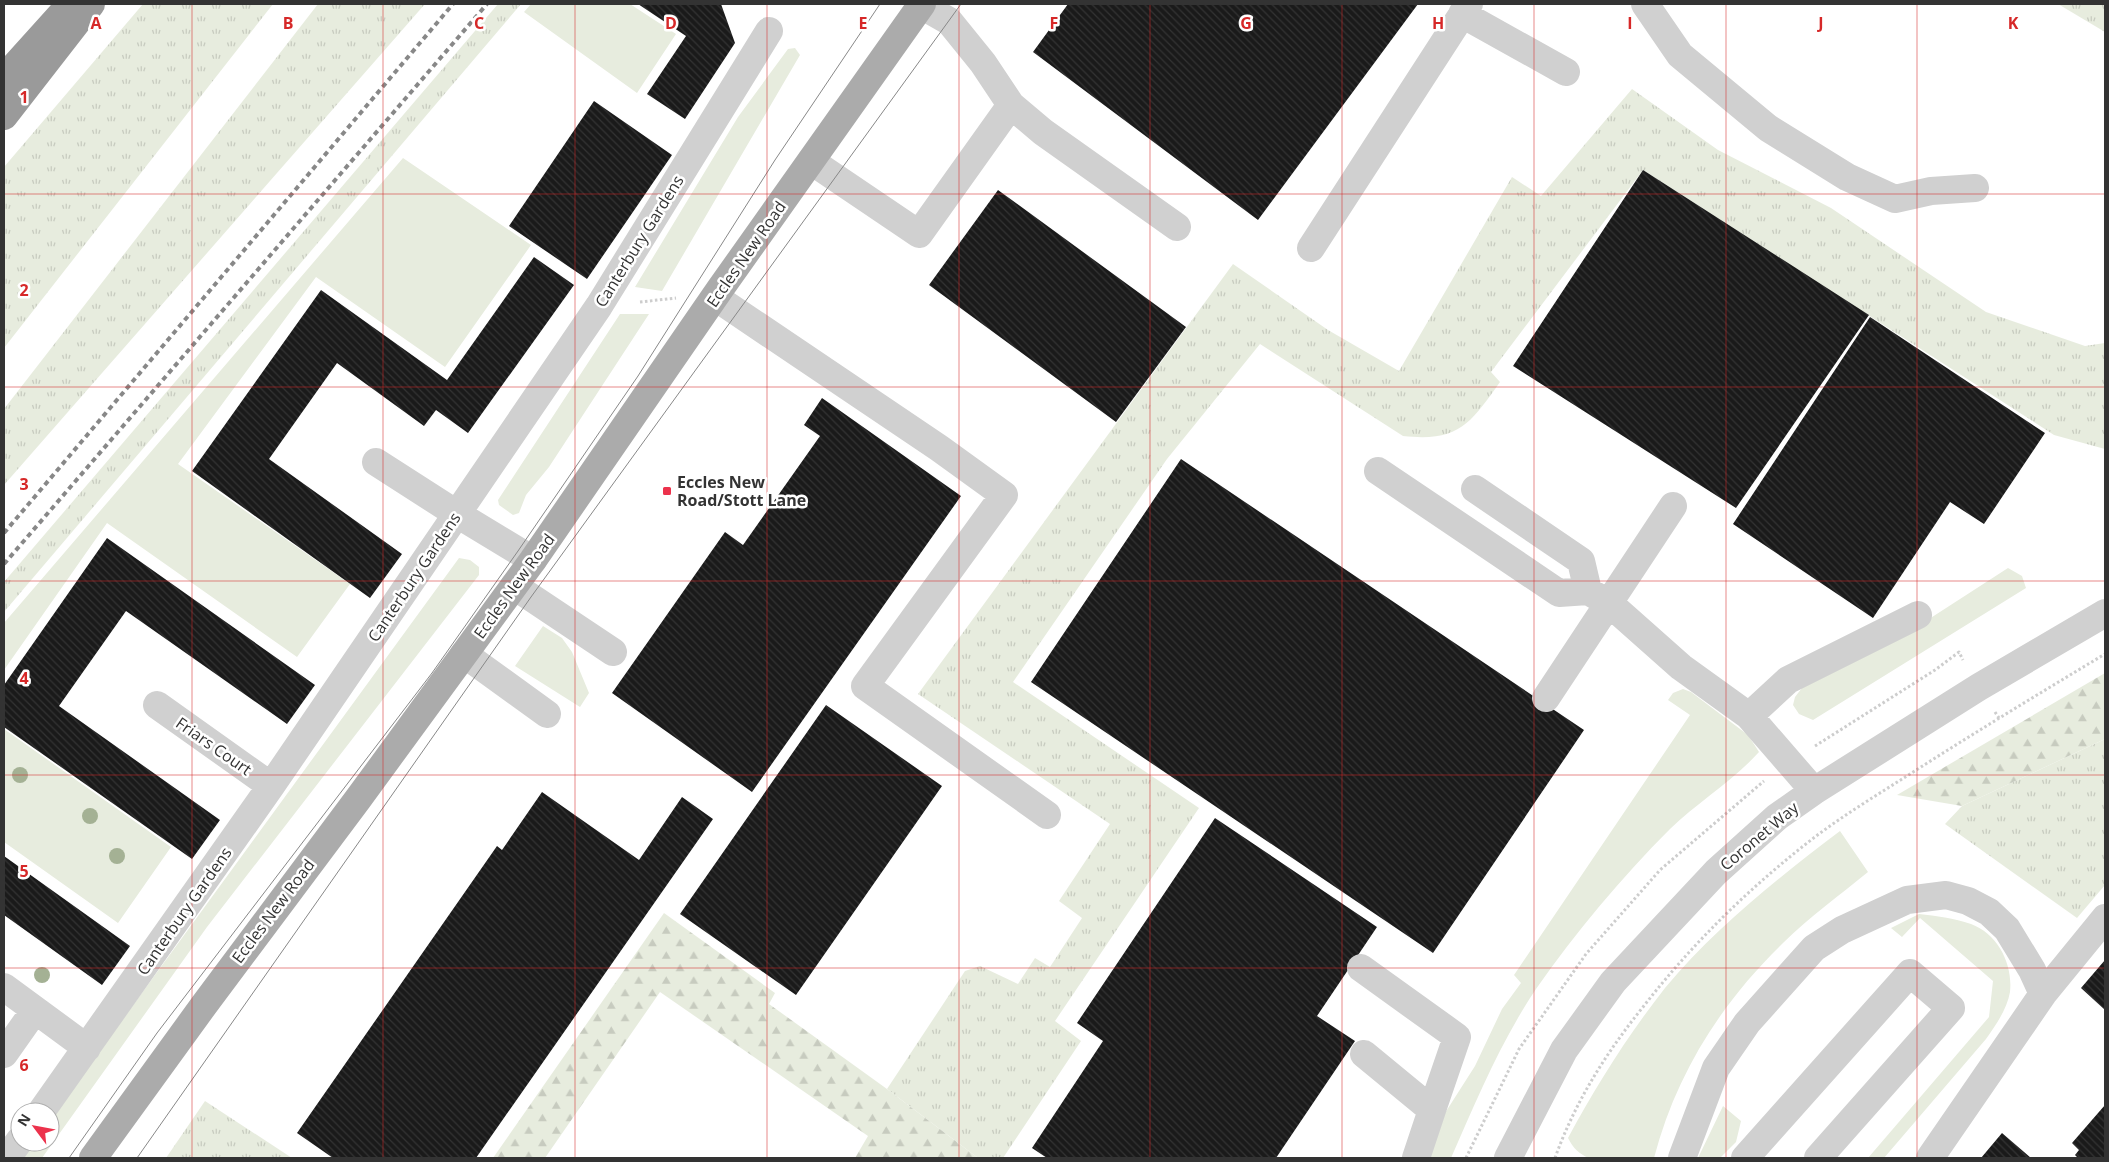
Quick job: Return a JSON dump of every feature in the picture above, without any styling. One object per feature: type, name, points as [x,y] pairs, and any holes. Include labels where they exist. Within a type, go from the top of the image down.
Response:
[{"type":"highway","points":[[4,78],[70,4]]},
{"type":"highway","points":[[4,116],[91,4]]},
{"type":"main road","name":"Eccles New Road","points":[[93,1158],[533,560],[921,4]]},
{"type":"street","points":[[921,4],[949,21],[983,63],[1011,105],[1043,132],[1177,227]]},
{"type":"street","points":[[1645,4],[1680,55],[1768,128],[1847,177],[1896,199],[1931,191],[1975,188]]},
{"type":"street","points":[[1312,248],[1465,9],[1566,72]]},
{"type":"street","name":"Canterbury Gardens","points":[[47,1102],[271,786],[599,306],[769,31]]},
{"type":"street","points":[[811,161],[919,234],[1011,105]]},
{"type":"street","points":[[718,293],[1004,495],[865,686],[1047,815]]},
{"type":"street","points":[[376,462],[533,560]]},
{"type":"street","points":[[1378,471],[1560,592],[1599,598]]},
{"type":"street","points":[[1475,489],[1581,561],[1599,598],[1680,667],[1749,716],[1814,791]]},
{"type":"street","points":[[1546,698],[1599,598],[1629,571],[1673,506]]},
{"type":"street","points":[[514,586],[613,652]]},
{"type":"street","name":"Coronet Way","points":[[1517,1155],[1564,1050],[1613,982],[1716,872],[1778,817],[1814,791],[2002,673],[2105,613]]},
{"type":"street","points":[[1749,716],[1788,680],[1918,615]]},
{"type":"street","points":[[464,654],[547,714]]},
{"type":"street","name":"Friars Court","points":[[157,705],[271,786]]},
{"type":"street","points":[[1682,1158],[1716,1068],[1747,1023],[1814,948],[1850,926],[1907,900],[1946,895],[1968,901],[1989,912],[2007,928],[2032,970],[2043,994]]},
{"type":"street","points":[[1930,1158],[2043,994],[2105,918]]},
{"type":"street","points":[[1361,968],[1457,1037],[1416,1158]]},
{"type":"street","points":[[1746,1158],[1910,974],[1951,1008],[1818,1158]]},
{"type":"street","points":[[4,987],[87,1048]]},
{"type":"street","points":[[4,1054],[35,1010]]},
{"type":"street","points":[[1364,1054],[1432,1110]]},
{"type":"path","points":[[599,306],[718,293]]},
{"type":"path","points":[[1823,741],[1935,670],[1959,652],[1965,662]]},
{"type":"path","points":[[1556,1158],[1574,1110],[1593,1077],[1628,1026],[1667,976],[1699,940],[1734,906],[1813,838],[1976,732],[2105,654]]},
{"type":"green space","points":[[143,4],[273,4],[4,348],[4,167]]},
{"type":"green space","points":[[318,4],[425,4],[4,485],[4,409]]},
{"type":"green space","points":[[498,4],[521,4],[4,612],[4,582]]},
{"type":"green space","points":[[531,4],[630,4],[676,34],[637,93],[524,12]]},
{"type":"green space","points":[[2058,4],[2105,4],[2105,32]]},
{"type":"green space","points":[[795,48],[800,55],[662,291],[635,287],[738,117],[788,49]]},
{"type":"green space","points":[[1632,89],[1718,150],[1831,208],[1986,312],[2085,346],[2105,343],[2105,449],[2054,435],[1643,170],[1491,372],[1500,382],[1490,397],[1471,419],[1450,433],[1438,436],[1403,436],[1260,344],[1167,459],[1013,682],[1199,808],[1055,1021],[1081,1041],[1003,1158],[978,1158],[887,1089],[965,971],[980,966],[1018,984],[1035,958],[1050,967],[1082,918],[1059,901],[1110,824],[918,694],[1233,264],[1328,330],[1399,371],[1512,177],[1541,196]]},
{"type":"green space","points":[[403,158],[531,245],[445,367],[316,277],[178,464],[350,584],[297,657],[107,523],[4,670],[4,623]]},
{"type":"green space","points":[[620,314],[649,314],[549,467],[526,495],[519,513],[513,515],[499,505],[498,500]]},
{"type":"green space","points":[[459,558],[470,560],[479,567],[479,575],[207,927],[60,1133],[60,1105]]},
{"type":"green space","points":[[2008,568],[2022,576],[2026,588],[1813,720],[1799,714],[1793,705],[1795,697],[1805,684],[1895,641]]},
{"type":"green space","points":[[543,626],[562,638],[572,652],[589,693],[580,707],[515,666]]},
{"type":"green space","points":[[2105,673],[2105,739],[1962,806],[1897,795]]},
{"type":"green space","points":[[1683,689],[1691,692],[1748,735],[1759,752],[1749,763],[1670,829],[1583,926],[1536,989],[1511,1029],[1451,1158],[1425,1158],[1445,1113],[1475,1066],[1502,1009],[1521,983],[1514,975],[1690,715],[1668,700],[1673,693]]},
{"type":"green space","points":[[4,729],[171,847],[118,923],[4,842]]},
{"type":"green space","points":[[2105,739],[2105,885],[2077,918],[1945,824],[1962,806]]},
{"type":"green space","points":[[1840,831],[1868,872],[1793,933],[1761,966],[1721,1015],[1688,1069],[1663,1127],[1654,1158],[1589,1158],[1579,1153],[1568,1138],[1613,1061],[1665,988],[1726,924]]},
{"type":"green space","points":[[664,913],[775,993],[769,1004],[887,1089],[978,1158],[855,1158],[868,1136],[660,992],[545,1158],[493,1158]]},
{"type":"green space","points":[[1919,914],[1965,922],[1989,935],[2002,951],[2006,961],[2010,981],[2009,998],[2004,1011],[1986,1039],[1884,1158],[1868,1158],[1989,1017],[1993,981],[1920,918],[1902,937],[1891,928]]},
{"type":"green space","points":[[205,1101],[292,1158],[166,1158]]},
{"type":"green space","points":[[1723,1106],[1741,1121],[1736,1142],[1720,1158],[1698,1158]]},
{"type":"green space","points":[[26,1152],[46,1152],[42,1158],[22,1158]]},
{"type":"building","points":[[638,4],[721,4],[735,43],[685,119],[647,94],[686,36]]},
{"type":"building","points":[[1068,4],[1418,4],[1258,220],[1033,52]]},
{"type":"building","points":[[594,101],[672,155],[587,279],[509,226]]},
{"type":"building","points":[[1643,170],[1869,315],[1736,508],[1513,366]]},
{"type":"building","points":[[998,190],[1186,327],[1116,422],[929,285]]},
{"type":"building","points":[[534,257],[574,285],[468,433],[436,410],[424,426],[337,363],[269,459],[402,554],[370,598],[192,471],[321,290],[447,380]]},
{"type":"building","points":[[1870,317],[2045,433],[1984,524],[1950,502],[1873,618],[1733,524]]},
{"type":"building","points":[[822,398],[961,496],[752,792],[612,693],[725,532],[743,545],[820,436],[804,425]]},
{"type":"building","points":[[1181,459],[1584,730],[1433,953],[1031,682]]},
{"type":"building","points":[[107,538],[315,685],[287,724],[126,611],[59,706],[220,820],[192,859],[4,727],[4,685]]},
{"type":"building","points":[[826,705],[942,786],[796,995],[680,914]]},
{"type":"building","points":[[542,792],[639,860],[682,797],[713,819],[476,1158],[333,1158],[297,1133],[497,846],[502,850]]},
{"type":"building","points":[[1215,818],[1377,927],[1317,1016],[1355,1041],[1276,1158],[1047,1158],[1032,1148],[1103,1041],[1077,1023]]},
{"type":"building","points":[[4,856],[130,946],[102,985],[4,915]]},
{"type":"building","points":[[2105,960],[2105,1010],[2081,988]]},
{"type":"building","points":[[2105,1105],[2105,1158],[2078,1158],[2075,1155],[2079,1150],[2072,1143]]},
{"type":"building","points":[[2002,1133],[2031,1158],[1981,1158]]},
{"type":"tram line","points":[[69,1158],[157,1033],[432,673],[518,551],[638,376],[775,160],[880,4]]},
{"type":"tram line","points":[[137,1158],[531,597],[961,4]]},
{"type":"railway","points":[[4,533],[453,4]]},
{"type":"railway","points":[[4,564],[487,4]]},
{"type":"place","name":"Eccles New Road/Stott Lane","points":[[667,491]]}]
